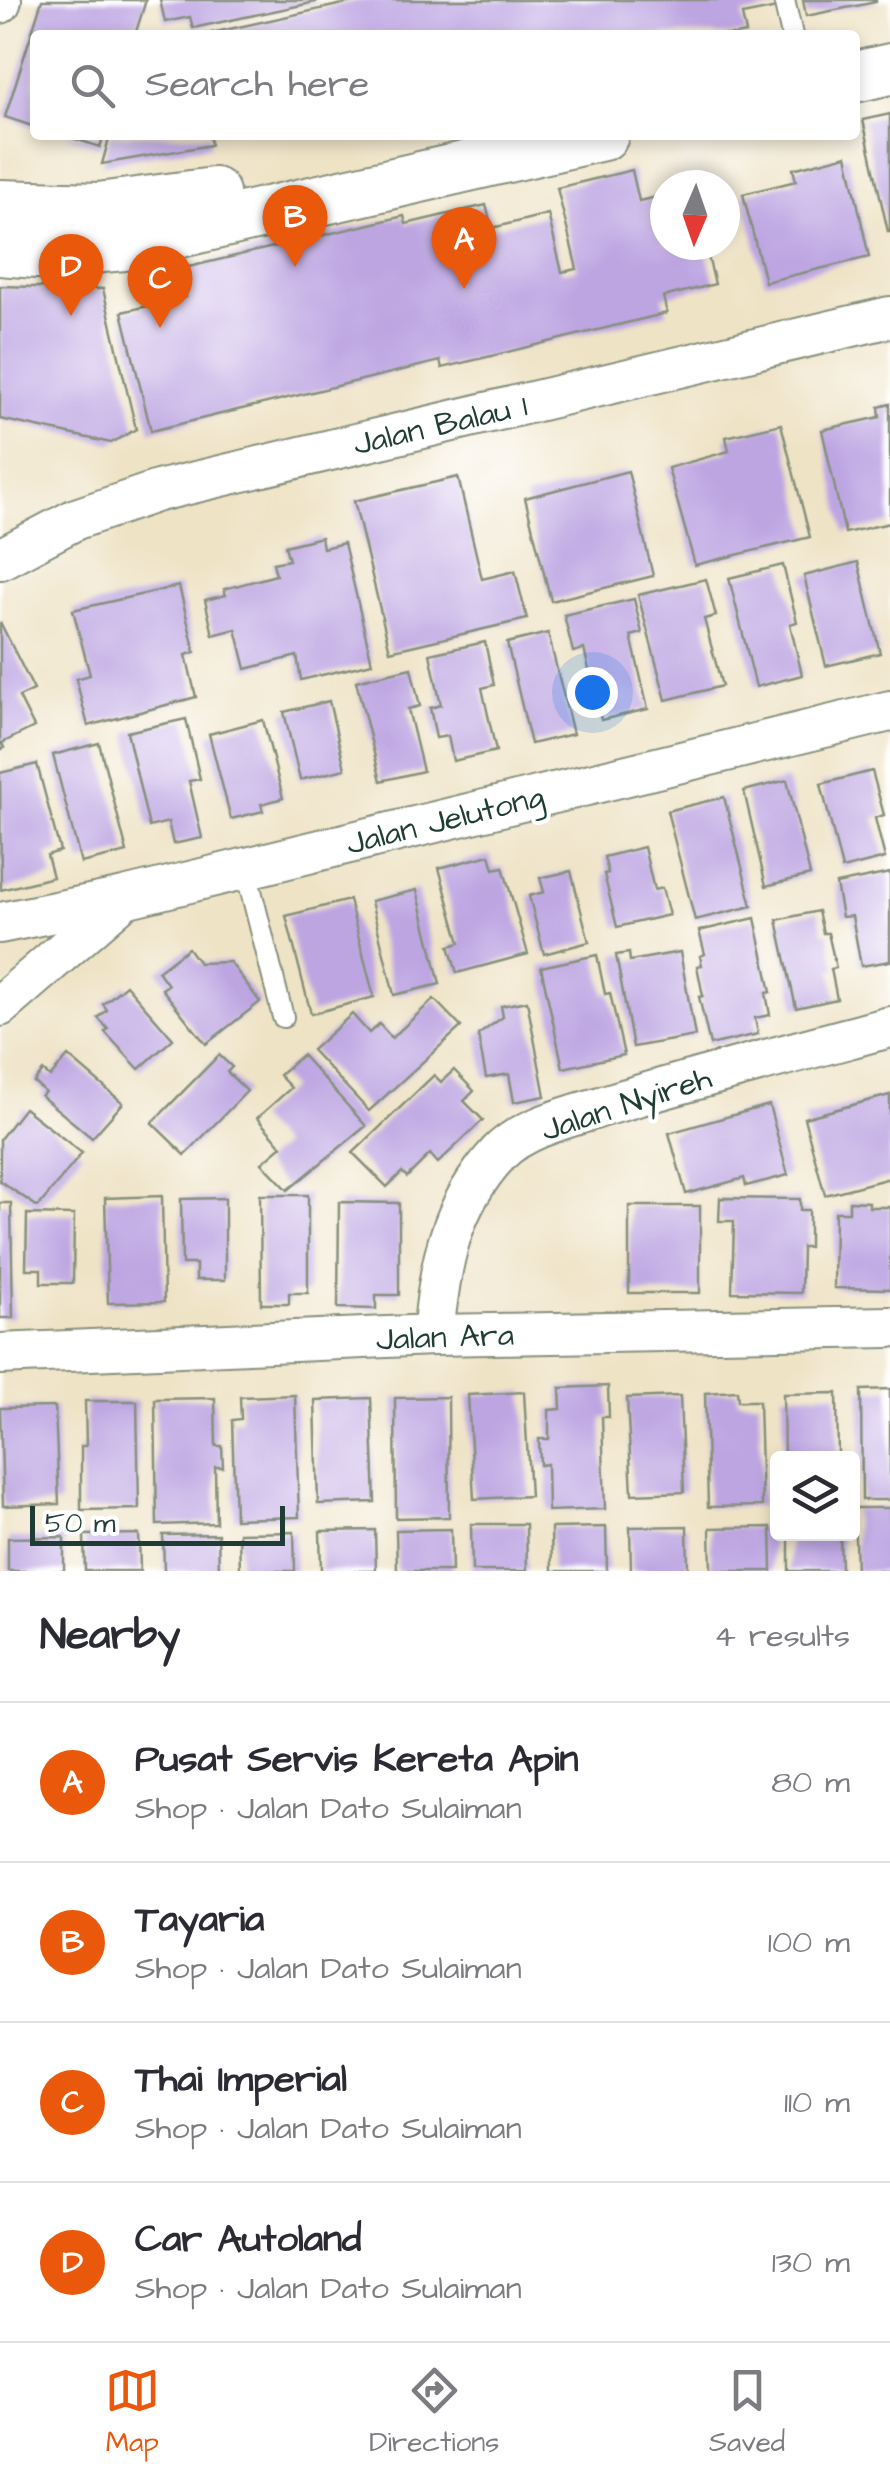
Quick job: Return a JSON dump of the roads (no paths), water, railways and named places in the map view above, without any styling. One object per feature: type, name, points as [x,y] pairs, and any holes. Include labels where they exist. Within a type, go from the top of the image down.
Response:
[{"type":"street","points":[[860,49],[890,42]]},
{"type":"street","points":[[860,77],[890,70]]},
{"type":"street","points":[[0,205],[98,208],[194,197],[451,140]]},
{"type":"street","points":[[0,250],[37,253],[124,245],[582,140]]},
{"type":"street","name":"Jalan Balau 1","points":[[0,558],[76,519],[158,490],[890,317]]},
{"type":"street","name":"Jalan Jelutong","points":[[0,923],[124,898],[890,711]]},
{"type":"street","points":[[0,1006],[124,898]]},
{"type":"street","name":"Jalan Nyireh","points":[[433,1335],[440,1264],[458,1213],[501,1150],[543,1125],[682,1082],[890,1027]]},
{"type":"street","name":"Jalan Ara","points":[[0,1354],[433,1335],[890,1327]]},
{"type":"lane","points":[[784,0],[791,30]]},
{"type":"lane","points":[[245,867],[283,1017]]},
{"type":"place","name":"Tayaria","points":[[295,267]]},
{"type":"place","name":"Pusat Servis Kereta Apin","points":[[464,289]]},
{"type":"place","name":"Car Autoland","points":[[71,316]]},
{"type":"place","name":"Thai Imperial","points":[[160,328]]}]
